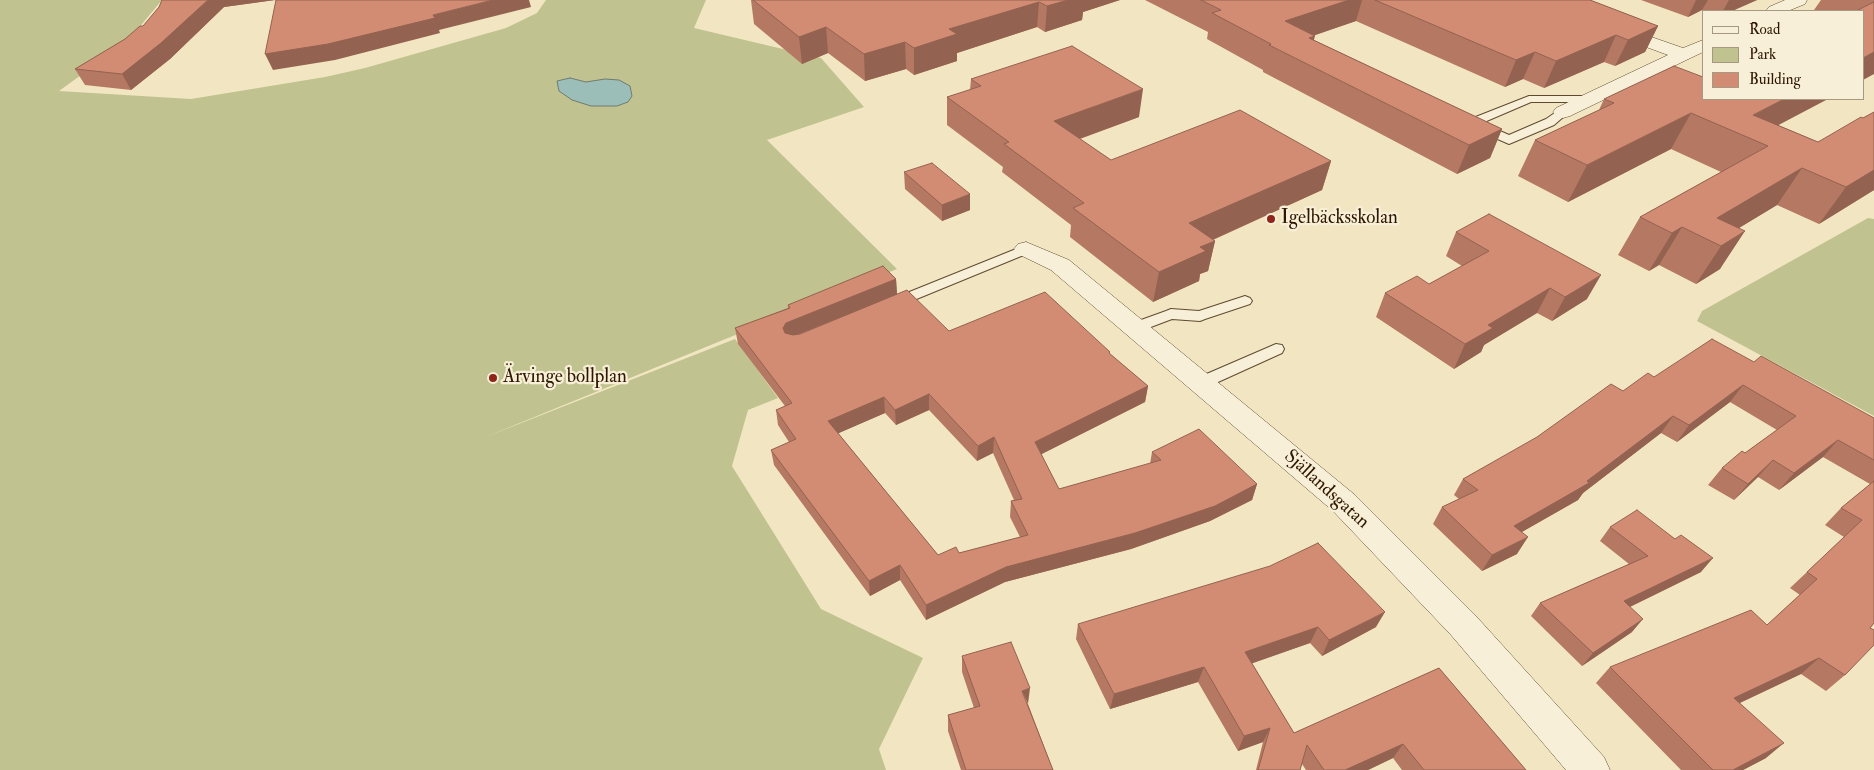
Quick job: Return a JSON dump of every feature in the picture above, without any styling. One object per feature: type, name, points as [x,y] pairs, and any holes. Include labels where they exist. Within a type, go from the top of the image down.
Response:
[{"type":"street","points":[[1777,10],[1799,0]]},
{"type":"street","points":[[1600,24],[1684,54]]},
{"type":"street","points":[[1563,112],[1702,45]]},
{"type":"street","name":"Själlandsgatan","points":[[1026,249],[1060,264],[1344,503],[1463,625],[1591,770]]},
{"type":"lane","points":[[1563,112],[1550,122],[1509,140],[1468,120],[1529,100],[1589,99]]},
{"type":"lane","points":[[874,311],[1026,249]]},
{"type":"lane","points":[[1135,328],[1171,314],[1200,316],[1245,301]]},
{"type":"lane","points":[[1201,383],[1276,349]]},
{"type":"green space","points":[[0,0],[162,0],[127,42],[59,91],[191,99],[325,77],[365,68],[506,28],[537,13],[546,0],[706,0],[694,28],[821,58],[864,107],[767,140],[897,269],[483,438],[735,339],[778,398],[748,410],[732,466],[821,609],[923,658],[879,749],[886,770],[0,770]]},
{"type":"green space","points":[[1868,218],[1874,219],[1874,416],[1697,321],[1702,311]]},
{"type":"water","points":[[570,78],[586,82],[605,79],[619,80],[630,86],[632,96],[628,102],[617,106],[591,106],[572,100],[559,91],[557,81]]},
{"type":"building","points":[[162,0],[208,0],[161,43],[122,74],[75,69],[125,39],[140,26],[143,26],[159,7]]},
{"type":"building","points":[[276,0],[493,0],[433,15],[435,18],[328,44],[265,54]]},
{"type":"building","points":[[753,0],[1068,0],[1047,6],[1039,2],[949,29],[957,34],[914,48],[905,42],[864,54],[826,27],[799,37]]},
{"type":"building","points":[[1201,0],[1349,0],[1285,21],[1315,36],[1309,38],[1502,129],[1469,145],[1269,45],[1271,44],[1212,13],[1221,10]]},
{"type":"building","points":[[1375,0],[1590,0],[1658,26],[1628,40],[1616,35],[1556,61],[1535,52],[1516,60]]},
{"type":"building","points":[[1874,2],[1874,52],[1864,57],[1864,10],[1858,10]]},
{"type":"building","points":[[1072,46],[1143,89],[1054,121],[1111,160],[1240,110],[1331,161],[1189,223],[1215,241],[1200,247],[1206,251],[1159,272],[1073,208],[1084,203],[1004,144],[1009,142],[947,97],[981,86],[971,79]]},
{"type":"building","points":[[1674,66],[1702,77],[1702,100],[1782,100],[1753,115],[1818,142],[1861,117],[1863,118],[1874,112],[1874,170],[1846,187],[1802,168],[1717,218],[1745,231],[1721,246],[1682,227],[1672,233],[1640,217],[1768,146],[1691,113],[1587,165],[1535,140],[1614,103],[1604,99]]},
{"type":"building","points":[[932,163],[970,194],[942,205],[904,172]]},
{"type":"building","points":[[1489,214],[1601,275],[1565,297],[1550,288],[1488,325],[1493,328],[1465,344],[1385,293],[1417,276],[1429,284],[1489,251],[1456,232]]},
{"type":"building","points":[[883,266],[896,279],[786,323],[783,328],[785,333],[800,334],[907,290],[949,331],[1045,292],[1109,353],[1148,386],[1035,442],[1059,489],[1161,460],[1152,452],[1199,429],[1257,484],[1215,506],[1135,533],[1006,567],[926,605],[900,565],[869,581],[771,450],[796,439],[776,410],[792,403],[735,328],[790,308],[788,305]],"holes":[[[929,394],[978,446],[994,437],[1022,499],[1011,501],[1028,535],[959,553],[956,547],[938,555],[828,421],[884,397],[895,410]]]},
{"type":"building","points":[[1712,339],[1754,362],[1761,356],[1874,418],[1874,460],[1838,440],[1794,473],[1773,460],[1748,484],[1722,468],[1742,451],[1745,453],[1796,416],[1743,385],[1689,425],[1673,416],[1587,481],[1589,483],[1514,526],[1528,537],[1492,555],[1442,507],[1478,490],[1463,479],[1537,437],[1611,384],[1623,391],[1648,373],[1654,377]]},
{"type":"building","points":[[1874,481],[1874,623],[1870,628],[1874,630],[1874,645],[1845,675],[1819,658],[1734,698],[1784,743],[1733,770],[1713,770],[1610,667],[1751,610],[1767,625],[1817,579],[1807,572],[1862,520],[1841,508]]},
{"type":"building","points":[[1637,510],[1675,539],[1681,535],[1713,558],[1624,601],[1643,619],[1593,653],[1540,603],[1648,556],[1610,527]]},
{"type":"building","points":[[1318,543],[1385,612],[1329,640],[1318,627],[1245,652],[1294,733],[1439,668],[1526,770],[1424,770],[1403,744],[1345,770],[1324,770],[1307,745],[1300,770],[1258,770],[1270,728],[1244,736],[1204,667],[1114,694],[1078,624],[1270,566]]},
{"type":"building","points":[[1011,642],[1030,688],[1022,691],[1053,770],[966,770],[948,715],[980,706],[962,656]]},
{"type":"place","name":"Igelbäcksskolan","points":[[1271,219]]},
{"type":"place","name":"Ärvinge bollplan","points":[[493,378]]}]
